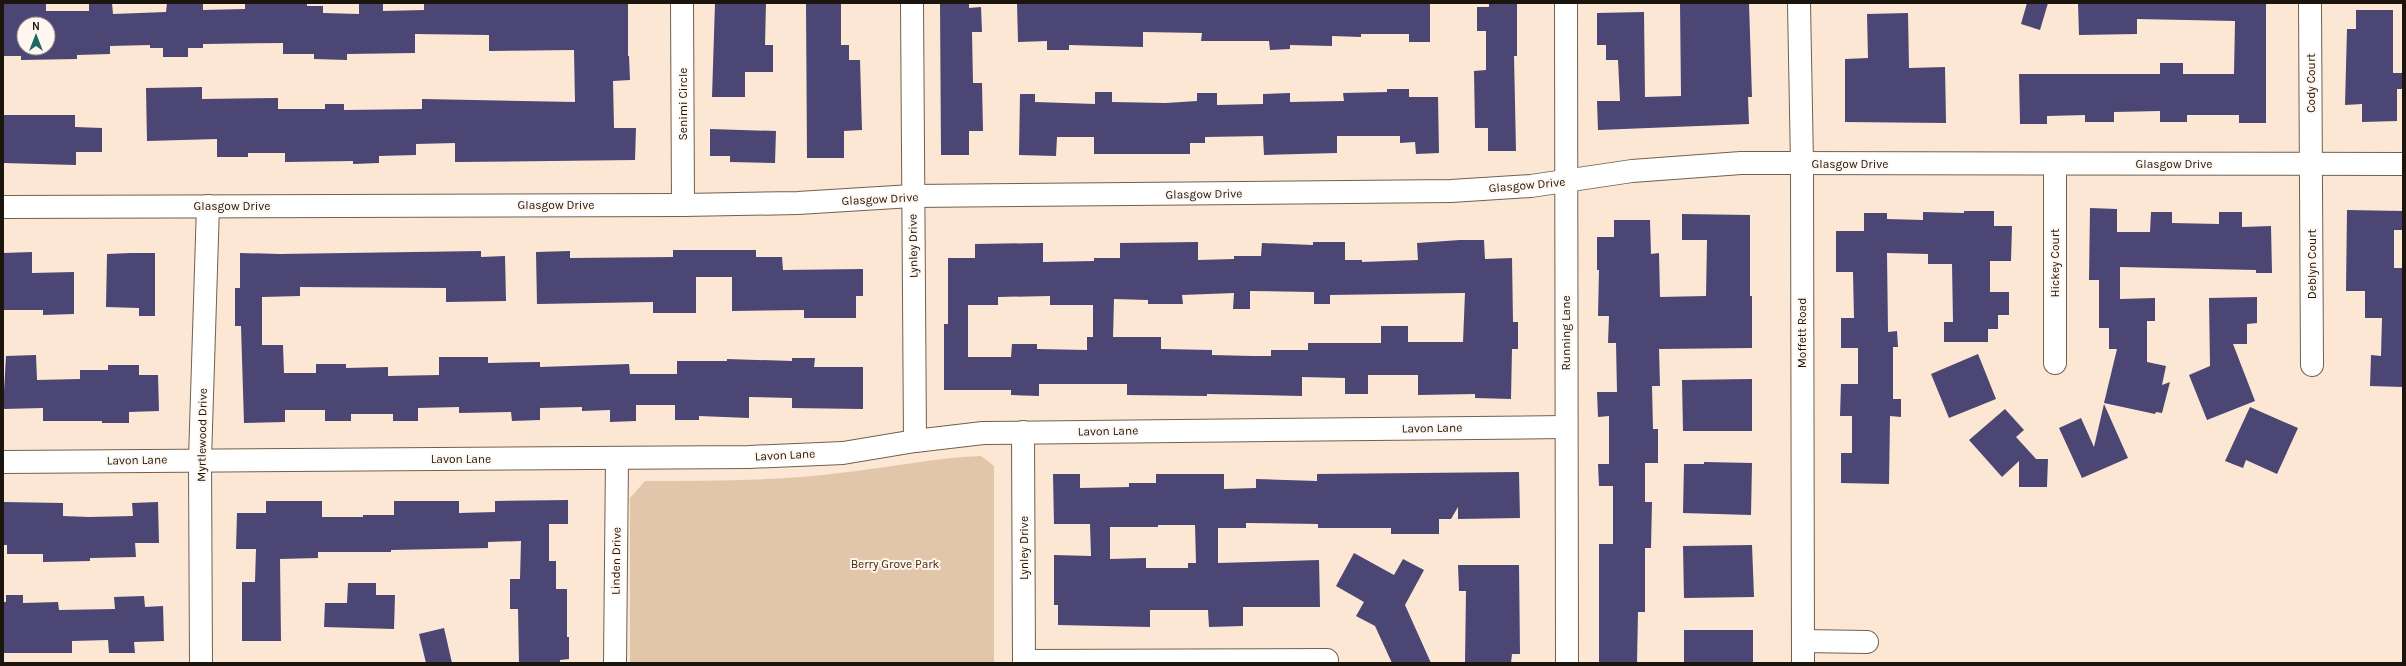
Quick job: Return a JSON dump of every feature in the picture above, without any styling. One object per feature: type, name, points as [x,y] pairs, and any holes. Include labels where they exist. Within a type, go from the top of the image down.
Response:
[{"type":"street","name":"Senimi Circle","points":[[682,3],[683,205]]},
{"type":"street","name":"Lynley Drive","points":[[912,3],[912,196],[915,441]]},
{"type":"street","name":"Running Lane","points":[[1566,3],[1567,663]]},
{"type":"street","name":"Moffett Road","points":[[1798,3],[1802,164],[1803,663]]},
{"type":"street","name":"Cody Court","points":[[2310,3],[2311,164]]},
{"type":"street","name":"Glasgow Drive","points":[[3,207],[683,205],[798,203],[912,196],[1451,191],[1566,182],[1632,171],[1705,164],[2403,164]]},
{"type":"street","name":"Hickey Court","points":[[2055,164],[2055,363]]},
{"type":"street","name":"Deblyn Court","points":[[2311,164],[2312,365]]},
{"type":"street","name":"Myrtlewood Drive","points":[[201,663],[200,459],[208,206]]},
{"type":"street","name":"Lavon Lane","points":[[3,462],[200,459],[618,459],[749,457],[843,453],[915,441],[983,433],[1566,427]]},
{"type":"street","name":"Lynley Drive","points":[[1023,432],[1024,662]]},
{"type":"street","name":"Linden Drive","points":[[616,663],[618,459]]},
{"type":"street","points":[[1803,641],[1867,642]]},
{"type":"street","points":[[1024,662],[1327,660]]},
{"type":"green space","name":"Berry Grove Park","points":[[981,456],[994,466],[994,663],[630,663],[630,498],[645,481],[718,481],[791,478]]},
{"type":"building","points":[[3,3],[46,3],[46,11],[89,11],[89,3],[112,3],[113,14],[166,12],[167,3],[203,3],[203,10],[245,9],[245,3],[307,3],[307,6],[323,6],[323,13],[359,14],[359,3],[383,3],[383,11],[424,10],[424,3],[628,3],[628,56],[630,80],[613,81],[614,128],[636,128],[635,160],[455,162],[455,143],[416,144],[416,155],[379,156],[379,163],[353,164],[353,161],[285,162],[285,153],[248,153],[248,157],[217,157],[217,139],[147,141],[146,88],[202,87],[202,99],[278,98],[278,109],[325,109],[325,104],[344,104],[344,110],[422,109],[422,99],[575,102],[574,50],[489,51],[489,35],[415,34],[415,53],[347,54],[347,60],[314,59],[314,54],[283,54],[283,43],[203,44],[203,48],[188,48],[188,57],[163,57],[163,48],[150,48],[150,45],[110,46],[110,54],[77,55],[77,59],[21,60],[21,56],[56,56],[56,16],[16,16],[16,56],[3,56]]},
{"type":"building","points":[[715,3],[766,3],[765,45],[773,45],[773,72],[745,72],[745,97],[712,97]]},
{"type":"building","points":[[806,3],[841,3],[841,45],[849,45],[849,60],[860,60],[862,130],[844,131],[844,158],[807,158]]},
{"type":"building","points":[[940,3],[969,3],[969,8],[981,7],[982,32],[972,32],[973,83],[982,83],[983,131],[969,131],[969,155],[941,155]]},
{"type":"building","points":[[1017,3],[1430,3],[1430,42],[1409,42],[1409,34],[1361,34],[1361,37],[1332,36],[1332,46],[1290,45],[1290,49],[1270,50],[1269,41],[1201,41],[1202,33],[1143,32],[1143,47],[1069,45],[1069,50],[1047,50],[1047,41],[1018,42]]},
{"type":"building","points":[[1489,3],[1517,3],[1517,56],[1514,56],[1516,151],[1488,151],[1488,128],[1475,128],[1474,71],[1486,70],[1486,31],[1477,31],[1477,7],[1489,7]]},
{"type":"building","points":[[1680,3],[1749,3],[1752,97],[1748,97],[1749,124],[1598,130],[1597,101],[1620,101],[1618,60],[1606,60],[1606,45],[1597,45],[1597,13],[1644,12],[1645,97],[1681,96]]},
{"type":"building","points":[[2027,3],[2048,3],[2040,30],[2021,24]]},
{"type":"building","points":[[2078,3],[2266,3],[2266,123],[2239,123],[2239,115],[2187,115],[2187,122],[2160,122],[2160,111],[2114,112],[2114,122],[2085,122],[2085,115],[2047,116],[2047,124],[2020,124],[2019,74],[2160,74],[2160,63],[2183,63],[2183,74],[2234,74],[2235,21],[2137,19],[2137,34],[2079,35]]},
{"type":"building","points":[[2356,10],[2393,10],[2393,73],[2403,73],[2403,89],[2397,89],[2397,121],[2362,122],[2362,104],[2345,105],[2347,29],[2356,29]]},
{"type":"building","points":[[1908,13],[1909,68],[1945,67],[1946,123],[1845,122],[1845,59],[1868,58],[1867,14]]},
{"type":"building","points":[[1387,89],[1409,89],[1409,97],[1438,97],[1439,153],[1416,154],[1415,142],[1400,143],[1400,136],[1337,136],[1337,153],[1264,155],[1263,136],[1205,137],[1205,143],[1190,143],[1190,154],[1094,154],[1094,137],[1057,137],[1056,156],[1019,155],[1020,94],[1035,94],[1035,102],[1095,104],[1095,92],[1112,92],[1112,102],[1166,103],[1197,101],[1197,93],[1217,93],[1217,105],[1263,104],[1263,94],[1290,93],[1290,102],[1344,101],[1343,93],[1387,92]]},
{"type":"building","points":[[3,115],[75,115],[75,127],[102,128],[102,152],[76,152],[76,165],[3,163]]},
{"type":"building","points":[[710,129],[776,131],[775,163],[730,162],[730,156],[710,156]]},
{"type":"building","points":[[2090,208],[2117,209],[2117,232],[2150,232],[2151,212],[2172,212],[2172,223],[2219,224],[2219,212],[2242,212],[2242,227],[2271,226],[2272,273],[2256,273],[2256,270],[2120,267],[2120,299],[2155,298],[2155,321],[2147,321],[2147,362],[2166,366],[2162,385],[2170,382],[2162,413],[2156,412],[2155,414],[2104,403],[2117,349],[2109,349],[2109,328],[2099,328],[2099,280],[2089,280]]},
{"type":"building","points":[[2347,210],[2403,211],[2403,230],[2394,230],[2394,268],[2403,268],[2403,387],[2370,386],[2371,355],[2381,356],[2382,318],[2365,318],[2365,291],[2346,291]]},
{"type":"building","points":[[1964,211],[1994,211],[1994,226],[2012,226],[2011,261],[1990,261],[1990,292],[2009,292],[2009,315],[1998,315],[1998,329],[1988,329],[1988,342],[1944,342],[1944,322],[1953,322],[1952,264],[1928,264],[1928,254],[1887,253],[1888,332],[1897,331],[1898,347],[1893,347],[1893,399],[1901,399],[1901,417],[1890,416],[1889,484],[1841,483],[1841,453],[1852,453],[1852,416],[1840,416],[1841,384],[1858,384],[1858,348],[1841,348],[1841,318],[1854,318],[1853,272],[1836,272],[1836,231],[1864,231],[1864,213],[1887,213],[1887,219],[1923,220],[1923,212],[1964,213]]},
{"type":"building","points":[[1682,214],[1750,215],[1750,296],[1752,296],[1752,348],[1659,349],[1660,386],[1652,386],[1653,429],[1658,429],[1658,463],[1645,463],[1645,502],[1652,502],[1651,548],[1645,548],[1645,612],[1638,612],[1637,663],[1599,663],[1599,544],[1613,544],[1613,486],[1599,486],[1598,464],[1609,464],[1609,416],[1598,417],[1597,392],[1617,392],[1616,343],[1608,343],[1609,316],[1598,316],[1599,270],[1597,270],[1597,237],[1614,237],[1614,220],[1650,220],[1651,254],[1659,253],[1660,297],[1706,296],[1707,240],[1682,240]]},
{"type":"building","points":[[1484,240],[1485,259],[1512,258],[1513,322],[1518,322],[1518,349],[1512,349],[1511,399],[1475,398],[1475,394],[1418,395],[1418,375],[1368,375],[1368,394],[1345,394],[1345,378],[1302,377],[1302,396],[1207,394],[1207,396],[1127,395],[1127,384],[1039,384],[1039,396],[1011,395],[1011,390],[944,390],[944,324],[948,324],[948,258],[975,258],[975,244],[1043,243],[1043,262],[1094,261],[1094,258],[1120,258],[1120,243],[1198,242],[1198,260],[1234,259],[1234,256],[1261,256],[1262,243],[1313,245],[1313,242],[1345,242],[1345,260],[1362,260],[1362,262],[1418,260],[1417,243]],"holes":[[[1250,291],[1314,292],[1314,304],[1330,304],[1330,295],[1465,293],[1463,342],[1408,342],[1408,326],[1381,326],[1381,343],[1308,343],[1308,350],[1271,350],[1271,356],[1253,356],[1212,355],[1212,350],[1161,349],[1161,337],[1113,337],[1114,299],[1148,300],[1148,304],[1183,304],[1182,295],[1234,293],[1233,309],[1250,309]],[[1050,296],[1050,305],[1093,305],[1093,337],[1087,337],[1087,350],[1037,349],[1037,344],[1012,344],[1011,357],[968,357],[968,305],[998,305],[998,297]]]},
{"type":"building","points":[[673,250],[756,250],[756,257],[782,257],[783,270],[863,269],[863,296],[856,296],[856,318],[804,318],[804,310],[732,311],[732,277],[696,277],[696,313],[653,313],[653,302],[537,304],[536,252],[570,251],[570,258],[673,257]]},
{"type":"building","points":[[481,251],[481,257],[505,256],[506,301],[446,302],[446,288],[300,287],[300,296],[262,297],[262,345],[283,345],[284,373],[316,373],[316,364],[346,364],[346,368],[388,367],[388,376],[439,375],[439,357],[488,357],[488,363],[540,362],[540,367],[629,364],[630,374],[677,374],[677,361],[727,361],[727,359],[792,361],[792,358],[815,358],[814,367],[863,367],[863,409],[792,408],[792,398],[749,397],[749,418],[699,416],[699,420],[675,420],[675,405],[636,405],[636,421],[610,422],[610,410],[582,411],[582,407],[540,408],[540,420],[512,421],[511,412],[459,413],[459,407],[418,408],[418,421],[393,421],[393,414],[351,414],[351,421],[325,421],[325,410],[285,410],[285,422],[244,423],[241,326],[235,326],[235,288],[240,288],[240,253],[280,254]]},
{"type":"building","points":[[32,252],[32,273],[74,272],[74,314],[43,315],[43,310],[3,310],[3,253]]},
{"type":"building","points":[[155,253],[155,316],[139,316],[139,308],[106,307],[107,254]]},
{"type":"building","points":[[2257,297],[2257,323],[2247,324],[2247,344],[2233,344],[2255,401],[2207,420],[2189,375],[2210,366],[2209,298]]},
{"type":"building","points":[[1978,354],[1996,399],[1949,418],[1931,374]]},
{"type":"building","points":[[36,355],[37,380],[80,379],[80,370],[108,370],[108,365],[139,365],[139,375],[158,375],[159,411],[129,412],[129,423],[102,423],[102,421],[43,421],[43,408],[3,409],[6,356]]},
{"type":"building","points":[[1752,379],[1752,431],[1683,431],[1682,380]]},
{"type":"building","points":[[2104,404],[2128,458],[2082,478],[2059,428],[2081,418],[2094,447]]},
{"type":"building","points":[[2250,407],[2298,428],[2277,474],[2246,460],[2243,468],[2225,461]]},
{"type":"building","points":[[2005,409],[2024,430],[2016,437],[2036,459],[2048,459],[2047,487],[2019,487],[2019,461],[2002,477],[1969,440]]},
{"type":"building","points":[[1704,462],[1752,463],[1751,515],[1683,513],[1684,464],[1704,464]]},
{"type":"building","points":[[1519,472],[1520,518],[1458,519],[1458,507],[1451,519],[1439,519],[1439,534],[1391,534],[1391,528],[1318,528],[1318,524],[1246,523],[1246,528],[1218,528],[1218,563],[1319,560],[1320,607],[1243,607],[1243,626],[1209,627],[1208,610],[1150,610],[1150,627],[1058,625],[1058,605],[1054,605],[1054,555],[1091,556],[1090,524],[1054,524],[1053,474],[1080,474],[1080,488],[1129,487],[1129,483],[1156,483],[1156,474],[1224,474],[1224,489],[1256,488],[1256,479],[1317,481],[1317,474]],"holes":[[[1195,525],[1196,563],[1188,563],[1188,568],[1146,568],[1146,558],[1110,559],[1110,527]]]},
{"type":"building","points":[[568,500],[568,524],[549,524],[549,561],[556,561],[556,589],[567,589],[567,637],[569,637],[569,659],[560,660],[560,663],[519,663],[518,609],[510,609],[510,579],[520,579],[521,541],[488,542],[488,548],[391,550],[391,552],[318,552],[318,558],[280,559],[281,641],[242,641],[242,582],[255,582],[256,549],[236,549],[237,513],[266,513],[266,501],[322,501],[322,517],[363,517],[363,515],[394,515],[394,501],[459,501],[459,513],[495,512],[495,501]]},
{"type":"building","points":[[3,502],[63,503],[63,516],[89,517],[133,516],[132,503],[158,502],[159,543],[135,543],[136,557],[90,558],[90,561],[43,562],[43,554],[7,554],[7,545],[3,545]]},
{"type":"building","points":[[1752,545],[1754,597],[1684,598],[1683,546]]},
{"type":"building","points":[[1354,553],[1394,575],[1403,559],[1424,570],[1405,605],[1431,663],[1392,663],[1375,626],[1356,616],[1364,602],[1336,586]]},
{"type":"building","points":[[1458,565],[1519,565],[1520,654],[1512,654],[1511,663],[1465,663],[1466,591],[1459,591]]},
{"type":"building","points":[[348,583],[376,583],[376,595],[395,595],[394,629],[324,627],[325,603],[347,603]]},
{"type":"building","points":[[6,595],[23,595],[23,603],[58,602],[59,610],[115,609],[114,597],[144,596],[145,607],[163,606],[164,641],[134,642],[135,653],[109,653],[108,640],[72,641],[72,653],[3,653],[3,602],[6,602]]},
{"type":"building","points":[[444,628],[452,663],[426,663],[419,634]]},
{"type":"building","points":[[1684,630],[1753,630],[1753,663],[1684,663]]}]
